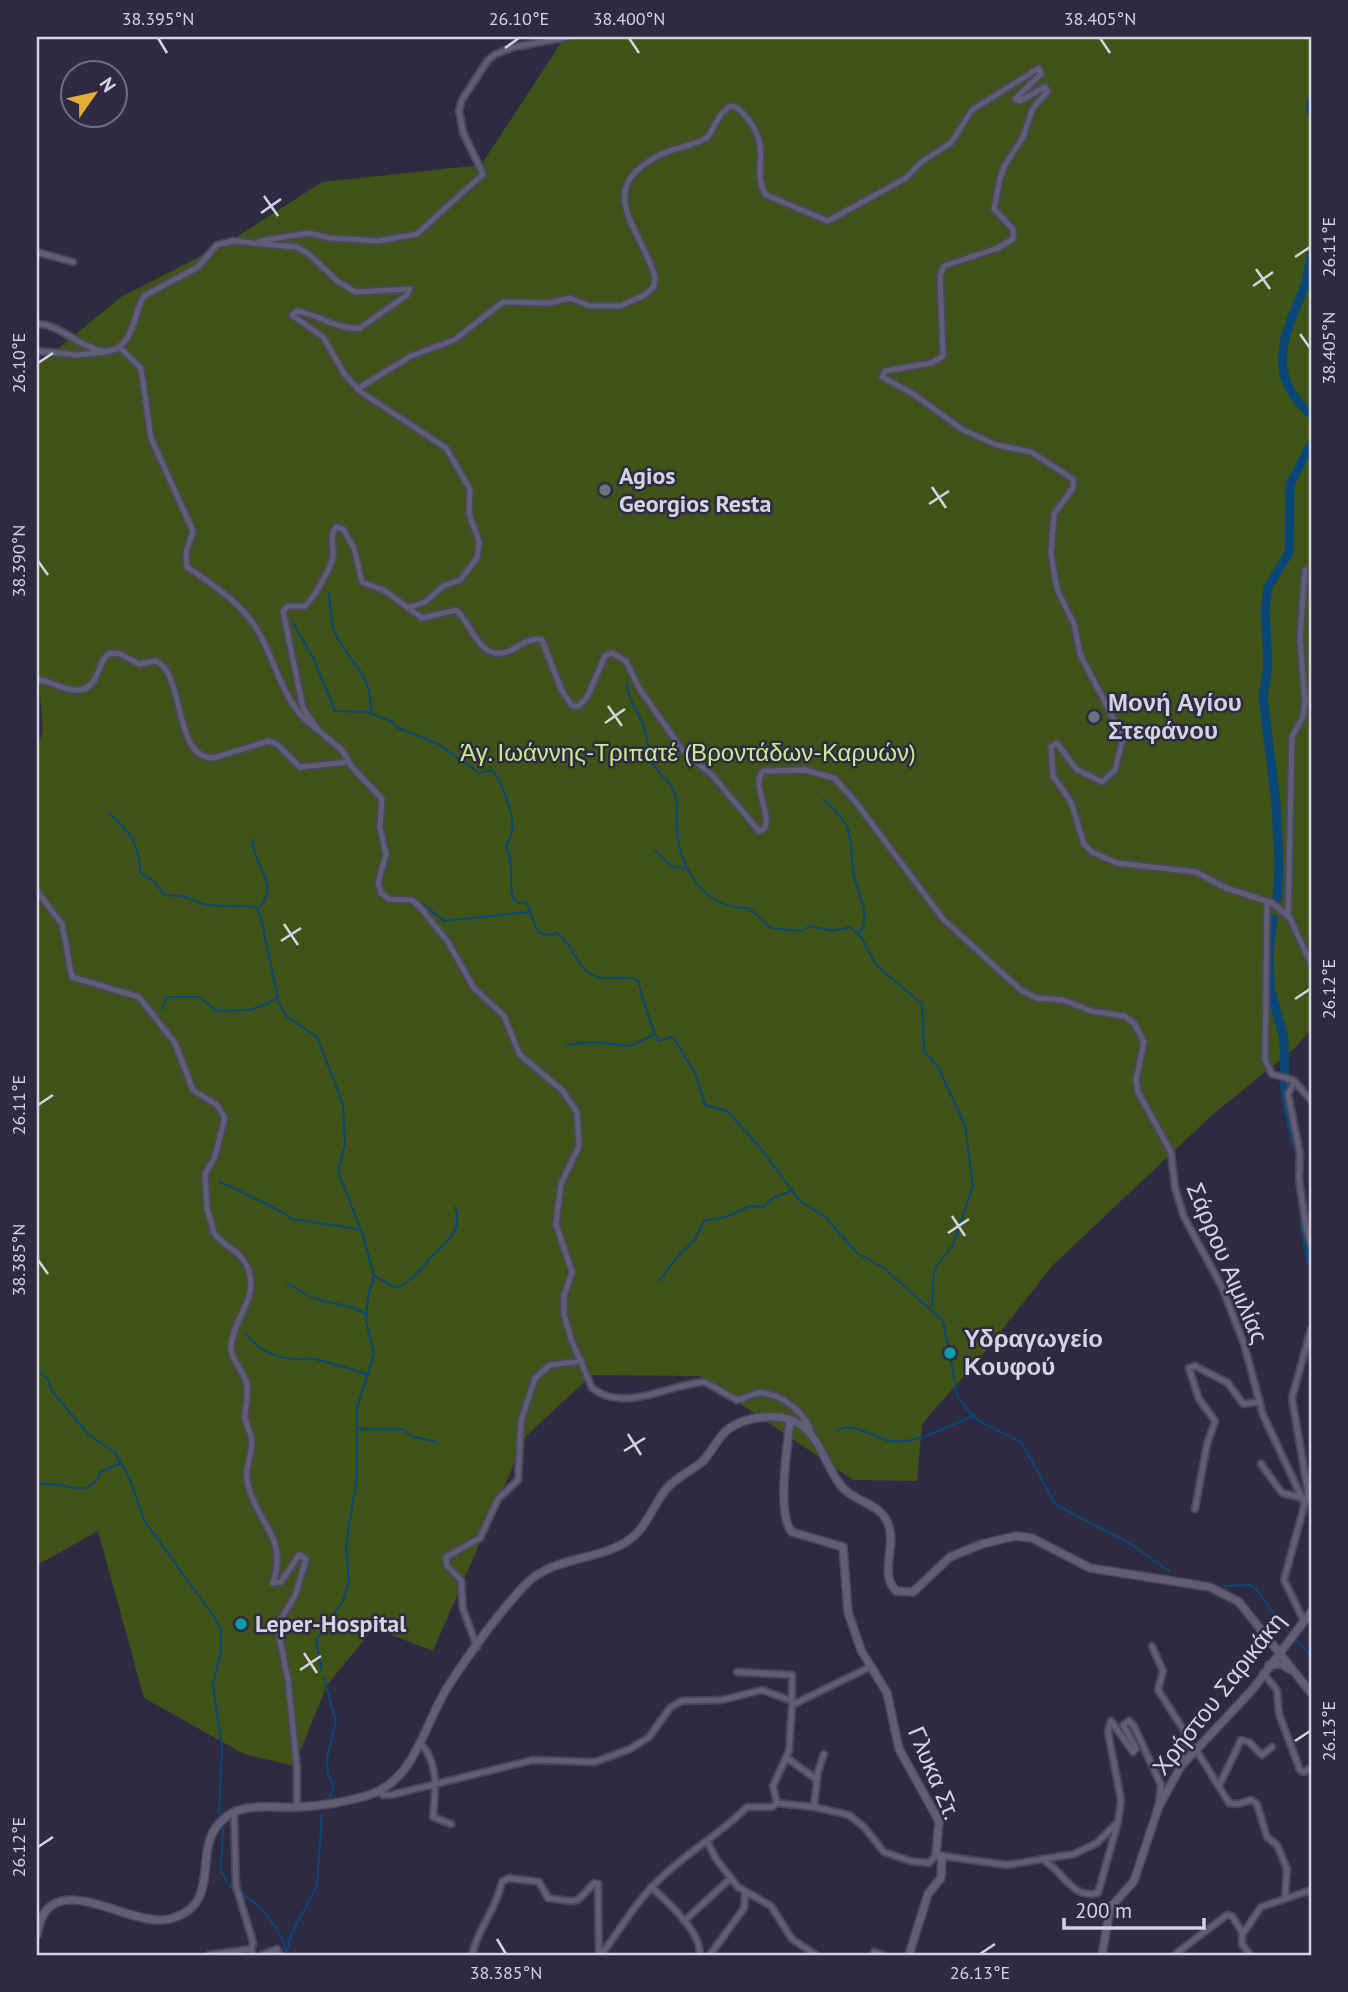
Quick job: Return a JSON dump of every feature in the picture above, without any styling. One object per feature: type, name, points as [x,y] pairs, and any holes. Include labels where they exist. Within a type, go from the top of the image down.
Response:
[{"type":"main road","points":[[37,1935],[46,1911],[66,1899],[81,1900],[156,1920],[182,1914],[193,1905],[202,1891],[215,1828],[234,1812],[250,1807],[297,1808],[379,1791],[401,1774],[447,1688],[522,1589],[542,1571],[617,1547],[638,1533],[667,1488],[702,1461],[728,1429],[761,1418],[790,1420],[812,1436],[841,1486],[884,1514],[891,1535],[888,1577],[893,1589],[899,1593],[913,1592],[940,1564],[961,1551],[1016,1536],[1032,1538],[1090,1568],[1219,1590],[1239,1602],[1289,1669]]},
{"type":"main road","name":"Γλυκα Στ.","points":[[790,1420],[784,1488],[787,1525],[797,1534],[843,1546],[848,1612],[861,1650],[887,1693],[900,1749],[940,1826],[941,1878],[928,1894],[909,1955]]},
{"type":"main road","name":"Χρήστου Σαρικάκη","points":[[1102,1955],[1110,1908],[1134,1881],[1159,1806],[1181,1766],[1253,1689],[1303,1619],[1311,1612]]},
{"type":"main road","points":[[1248,1614],[1274,1640],[1289,1638]]},
{"type":"main road","points":[[1266,1633],[1278,1653],[1311,1693]]},
{"type":"main road","points":[[1266,1669],[1281,1664],[1305,1684]]},
{"type":"street","points":[[256,242],[309,233],[330,238],[378,241],[417,233],[483,174],[463,132],[459,110],[462,100],[488,60],[505,50],[569,37]]},
{"type":"street","points":[[357,389],[411,356],[454,340],[503,302],[549,303],[570,298],[590,306],[616,306],[645,295],[654,286],[655,277],[623,204],[628,179],[638,168],[663,154],[708,137],[730,106],[741,110],[758,138],[758,173],[766,195],[828,221],[906,178],[921,162],[951,143],[972,110],[1040,68],[1041,74],[1015,99],[1020,101],[1045,87],[1048,91],[1035,104],[1023,137],[1004,165],[994,204],[997,213],[1013,229],[1013,239],[998,248],[954,261],[943,268],[943,356],[931,363],[885,371],[882,377],[912,393],[962,430],[997,445],[1031,452],[1073,479],[1072,491],[1054,513],[1051,545],[1055,578],[1060,597],[1074,624],[1080,654],[1123,737],[1115,770],[1102,782],[1076,769],[1057,743],[1051,747],[1052,773],[1071,802],[1086,847],[1099,858],[1117,863],[1196,872],[1226,888],[1269,902],[1287,914]]},
{"type":"street","points":[[37,351],[77,355],[110,351],[119,347],[135,326],[141,301],[149,292],[198,267],[217,245],[233,241],[296,247],[309,254],[337,281],[355,292],[411,290],[369,324],[355,329],[316,314],[293,313],[294,318],[323,337],[357,389],[443,446],[471,494],[469,514],[479,539],[477,558],[460,580],[443,586],[425,602],[407,608],[386,591],[363,583],[349,537],[343,528],[335,528],[332,536],[331,566],[310,601],[304,607],[287,606],[282,614],[293,651],[299,698],[319,731]]},
{"type":"street","points":[[37,255],[40,253],[73,262]]},
{"type":"street","points":[[37,324],[52,325],[78,343],[110,351]]},
{"type":"street","points":[[119,347],[141,368],[151,438],[192,531],[186,554],[187,567],[210,580],[255,626],[293,706],[342,750],[348,762],[375,789],[383,803],[380,828],[386,854],[378,883],[381,893],[389,899],[412,900],[420,907],[448,942],[474,988],[504,1016],[520,1055],[556,1084],[577,1112],[579,1146],[561,1184],[556,1224],[572,1272],[564,1296],[564,1315],[594,1389],[618,1396],[648,1395],[705,1382],[737,1400],[759,1393],[773,1395],[788,1404],[807,1422],[812,1436]]},
{"type":"street","points":[[1306,570],[1300,638],[1305,701],[1303,717],[1292,737],[1287,914],[1311,964]]},
{"type":"street","name":"Σάρρου Αιμιλίας","points":[[407,608],[425,618],[456,610],[482,647],[493,653],[505,653],[534,639],[541,639],[561,689],[575,707],[582,705],[587,697],[605,656],[612,653],[621,655],[683,751],[719,783],[759,831],[765,828],[767,820],[759,783],[763,771],[797,769],[834,778],[855,801],[943,919],[1021,990],[1037,998],[1063,1000],[1091,1011],[1121,1014],[1131,1020],[1144,1042],[1136,1076],[1138,1092],[1171,1152],[1179,1202],[1235,1318],[1258,1402],[1304,1500]]},
{"type":"street","points":[[37,679],[64,689],[79,690],[95,680],[102,661],[110,653],[120,654],[139,664],[156,661],[167,670],[180,718],[195,749],[205,757],[213,758],[269,741],[277,744],[300,767],[348,762]]},
{"type":"street","points":[[37,891],[62,924],[72,977],[139,997],[175,1043],[193,1090],[220,1108],[225,1118],[214,1158],[206,1172],[205,1187],[212,1230],[219,1240],[240,1253],[251,1282],[249,1300],[236,1323],[231,1347],[247,1387],[245,1419],[252,1442],[247,1482],[253,1501],[276,1544],[279,1569],[273,1583],[281,1582],[299,1555],[306,1559],[295,1596],[282,1617],[278,1630],[288,1680],[297,1767],[297,1808]]},
{"type":"street","points":[[1269,902],[1262,1048],[1267,1067],[1272,1074],[1292,1080],[1311,1100]]},
{"type":"street","points":[[1292,1080],[1289,1094],[1300,1154],[1299,1179],[1311,1244]]},
{"type":"street","points":[[1303,1619],[1284,1580],[1295,1548],[1308,1489],[1292,1398],[1311,1329]]},
{"type":"street","points":[[477,1647],[463,1609],[461,1580],[447,1566],[446,1557],[480,1538],[498,1499],[516,1483],[520,1472],[521,1421],[535,1378],[550,1365],[582,1361]]},
{"type":"street","points":[[1195,1509],[1207,1444],[1215,1421],[1199,1399],[1189,1368],[1195,1366],[1223,1379],[1243,1404],[1258,1402]]},
{"type":"street","points":[[1261,1464],[1282,1493],[1304,1500]]},
{"type":"street","points":[[1152,1646],[1163,1671],[1158,1690],[1185,1732],[1181,1766]]},
{"type":"street","points":[[379,1791],[383,1796],[391,1795],[533,1760],[595,1762],[630,1749],[649,1737],[670,1708],[678,1702],[722,1700],[762,1690],[792,1703],[870,1667]]},
{"type":"street","points":[[1266,1669],[1277,1690],[1279,1714],[1300,1770],[1304,1772],[1311,1768]]},
{"type":"street","points":[[737,1672],[792,1675],[787,1758],[773,1786],[777,1804]]},
{"type":"street","points":[[1044,1861],[1060,1871],[1076,1890],[1095,1894],[1100,1890],[1102,1871],[1118,1822],[1121,1795],[1108,1732],[1111,1721],[1133,1752],[1137,1749],[1124,1727],[1125,1722],[1134,1726],[1145,1745],[1152,1771],[1161,1787],[1159,1806]]},
{"type":"street","points":[[1219,1786],[1240,1741],[1247,1741],[1262,1755],[1272,1747]]},
{"type":"street","points":[[420,1742],[434,1765],[433,1817],[451,1824]]},
{"type":"street","points":[[1195,1748],[1231,1804],[1251,1800],[1257,1804],[1267,1837],[1277,1844],[1287,1869],[1285,1899]]},
{"type":"street","points":[[814,1807],[816,1779],[824,1754]]},
{"type":"street","points":[[787,1758],[816,1779]]},
{"type":"street","points":[[600,1955],[651,1887],[708,1843],[747,1807],[772,1807],[777,1804],[814,1807],[853,1817],[888,1854],[923,1864],[939,1856],[1005,1865],[1044,1861],[1089,1848],[1118,1822]]},
{"type":"street","points":[[209,1955],[251,1952],[251,1933],[236,1886],[234,1812]]},
{"type":"street","points":[[708,1843],[730,1879],[745,1892],[771,1906],[788,1934],[799,1946],[816,1955]]},
{"type":"street","points":[[472,1955],[475,1941],[497,1903],[502,1882],[509,1878],[538,1882],[548,1898],[575,1902],[582,1899],[592,1885],[598,1884],[600,1955]]},
{"type":"street","points":[[684,1921],[730,1879]]},
{"type":"street","points":[[651,1887],[684,1921],[700,1945],[699,1955]]},
{"type":"street","points":[[1242,1932],[1261,1907],[1311,1890]]},
{"type":"street","points":[[710,1955],[744,1908],[745,1892]]},
{"type":"street","points":[[1174,1955],[1227,1915],[1232,1916],[1242,1932],[1242,1944],[1250,1955]]},
{"type":"street","points":[[262,1955],[277,1949],[280,1955]]},
{"type":"street","points":[[874,1952],[883,1955]]},
{"type":"green space","name":"Άγ. Ιωάννης-Τριπατέ (Βροντάδων-Καρυών)","points":[[565,37],[1311,37],[1311,1029],[1295,1048],[1211,1116],[1053,1265],[983,1354],[922,1424],[917,1481],[853,1480],[699,1376],[592,1375],[526,1436],[433,1651],[374,1628],[327,1685],[294,1766],[244,1754],[144,1698],[98,1531],[37,1565],[37,748],[43,732],[37,657],[37,366],[121,297],[232,240],[322,182],[481,165]]},
{"type":"waterway","points":[[1311,101],[1311,111]]},
{"type":"waterway","points":[[1311,255],[1306,284],[1289,325],[1282,356],[1288,386],[1311,414]]},
{"type":"waterway","points":[[1277,899],[1279,867],[1276,803],[1263,698],[1268,665],[1265,609],[1268,587],[1289,553],[1290,484],[1311,444]]},
{"type":"waterway","points":[[328,592],[334,630],[364,678],[368,687],[371,712]]},
{"type":"waterway","points":[[293,623],[313,657],[335,711],[367,712],[391,721],[396,727],[438,744],[479,773],[492,770],[503,790],[512,818],[512,831],[506,847],[510,859],[513,899],[519,903],[526,902],[538,932],[545,935],[557,933],[581,965],[597,977],[639,981],[657,1038],[659,1041],[671,1037],[674,1039],[696,1075],[705,1105],[727,1111],[758,1145],[800,1201],[825,1217],[857,1253],[884,1268],[943,1321],[958,1398],[977,1420],[1021,1442],[1056,1505],[1131,1544],[1170,1572]]},
{"type":"waterway","points":[[627,683],[631,701],[646,732],[651,760],[675,794],[679,847],[690,874],[698,885],[720,902],[749,908],[771,928],[801,931],[810,926],[833,931],[850,927],[861,937],[876,965],[922,1004],[924,1051],[938,1067],[965,1125],[973,1186],[953,1245],[934,1269],[932,1307]]},
{"type":"waterway","points":[[823,799],[844,821],[849,833],[854,876],[864,912],[863,926],[859,933]]},
{"type":"waterway","points":[[109,813],[123,826],[132,840],[141,874],[154,881],[165,896],[181,896],[210,905],[256,907],[261,918],[279,1004],[286,1016],[317,1037],[343,1104],[345,1144],[338,1171],[363,1235],[374,1276],[368,1296],[366,1321],[374,1354],[357,1408],[357,1476],[346,1545],[349,1582],[343,1601],[316,1640],[322,1670]]},
{"type":"waterway","points":[[253,839],[256,857],[267,883],[265,900],[259,908]]},
{"type":"waterway","points":[[654,850],[673,867],[688,869]]},
{"type":"waterway","points":[[422,903],[444,921],[529,912]]},
{"type":"waterway","points":[[1273,919],[1269,952],[1270,987],[1284,1039],[1285,1094],[1295,1142]]},
{"type":"waterway","points":[[162,1009],[167,997],[200,997],[216,1011],[249,1010],[267,1004],[277,997]]},
{"type":"waterway","points":[[567,1045],[592,1042],[630,1046],[653,1035]]},
{"type":"waterway","points":[[219,1182],[292,1219],[358,1229]]},
{"type":"waterway","points":[[659,1281],[696,1238],[704,1221],[726,1217],[750,1206],[763,1207],[773,1198],[793,1190]]},
{"type":"waterway","points":[[374,1276],[396,1288],[413,1277],[454,1232],[457,1225],[455,1207]]},
{"type":"waterway","points":[[1304,1225],[1311,1262]]},
{"type":"waterway","points":[[287,1283],[312,1298],[354,1308],[367,1315]]},
{"type":"waterway","points":[[245,1333],[260,1348],[272,1354],[293,1359],[315,1359],[368,1375]]},
{"type":"waterway","points":[[37,1371],[47,1378],[52,1391],[88,1434],[114,1452],[129,1477],[144,1520],[217,1621],[221,1631],[221,1651],[213,1684],[222,1749],[219,1814]]},
{"type":"waterway","points":[[838,1430],[850,1428],[890,1441],[911,1440],[972,1417]]},
{"type":"waterway","points":[[357,1428],[403,1429],[411,1436],[437,1442]]},
{"type":"waterway","points":[[37,1482],[86,1488],[94,1483],[100,1472],[121,1463]]},
{"type":"waterway","points":[[1224,1586],[1249,1585],[1256,1589],[1288,1632]]},
{"type":"waterway","points":[[1297,1641],[1311,1656]]},
{"type":"waterway","points":[[324,1679],[336,1722],[327,1758],[328,1773],[334,1789],[329,1798]]},
{"type":"waterway","points":[[287,1951],[291,1935],[317,1886],[322,1814]]},
{"type":"waterway","points":[[223,1829],[221,1872],[234,1892]]},
{"type":"waterway","points":[[243,1895],[257,1905],[271,1921],[282,1939],[286,1955]]},
{"type":"place","name":"Agios Georgios Resta","points":[[605,490]]},
{"type":"place","name":"Μονή Αγίου Στεφάνου","points":[[1094,717]]},
{"type":"place","name":"Υδραγωγείο Κουφού","points":[[950,1353]]},
{"type":"place","name":"Leper-Hospital","points":[[241,1624]]}]
